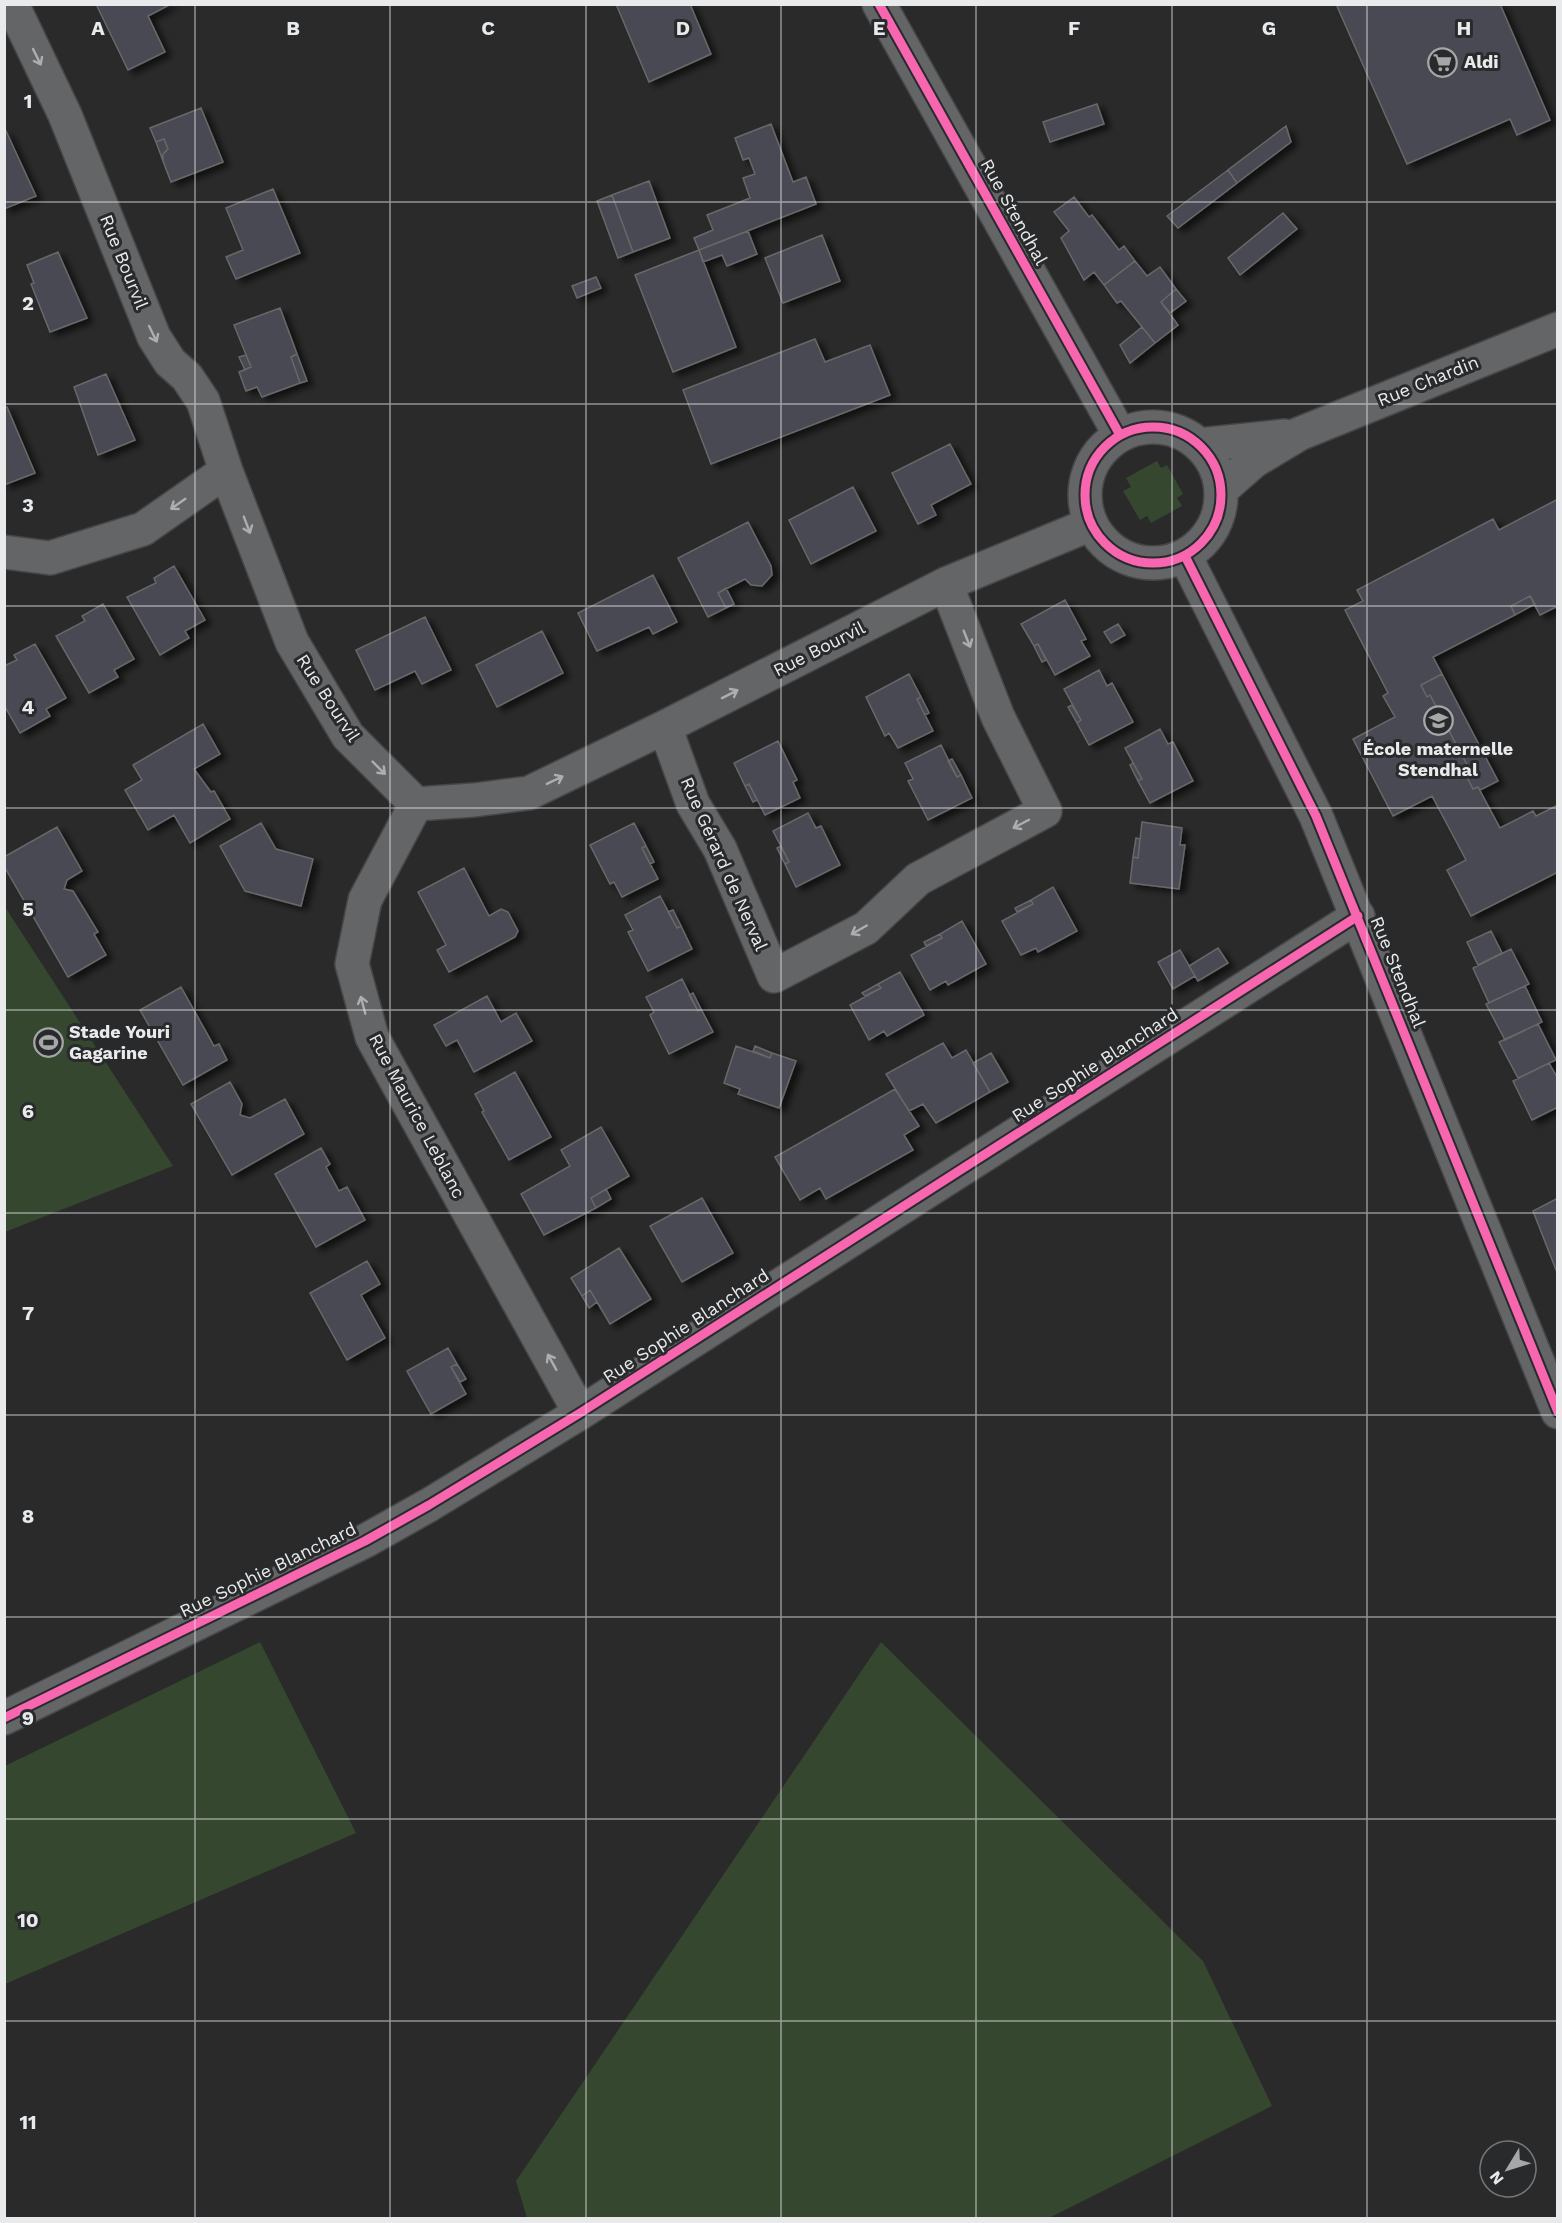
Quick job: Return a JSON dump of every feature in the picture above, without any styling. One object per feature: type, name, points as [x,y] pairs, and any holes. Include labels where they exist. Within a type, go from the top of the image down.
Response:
[{"type":"street","name":"Rue Bourvil","points":[[12,4],[65,115],[154,337],[170,362],[187,377],[203,401],[226,471],[292,642],[348,736],[416,804],[474,800],[529,792],[665,727],[946,584],[1091,524]]},
{"type":"street","name":"Rue Stendhal","points":[[879,4],[1120,435]]},
{"type":"street","name":"Rue Chardin","points":[[1221,490],[1254,461],[1299,434],[1557,329]]},
{"type":"street","points":[[1140,428],[1161,428],[1182,434],[1199,445],[1210,458],[1221,490],[1220,510],[1201,544],[1185,556],[1164,562],[1142,562],[1121,555],[1103,542],[1091,524],[1085,504],[1086,483],[1092,464],[1104,448],[1120,435],[1140,428]]},
{"type":"street","name":"Rue Chardin","points":[[1199,445],[1299,434]]},
{"type":"street","points":[[4,552],[50,558],[143,529],[226,471]]},
{"type":"street","name":"Rue Stendhal","points":[[1185,556],[1316,816],[1557,1412]]},
{"type":"street","name":"Rue Gérard de Nerval","points":[[665,727],[693,804],[720,849],[774,976],[866,928],[918,879],[1045,812],[998,717],[946,584]]},
{"type":"street","name":"Rue Maurice Leblanc","points":[[416,804],[365,900],[352,964],[372,1037],[580,1413]]},
{"type":"street","name":"Rue Sophie Blanchard","points":[[4,1718],[381,1532],[580,1413],[1358,916]]},
{"type":"green space","points":[[1157,461],[1161,468],[1167,465],[1183,494],[1177,498],[1182,506],[1151,523],[1147,516],[1140,520],[1123,491],[1131,487],[1126,478]]},
{"type":"green space","name":"Stade Youri Gagarine","points":[[5,907],[173,1166],[5,1232]]},
{"type":"green space","points":[[260,1642],[356,1833],[5,1984],[5,1766]]},
{"type":"green space","points":[[881,1642],[1203,1961],[1272,2106],[1049,2218],[527,2218],[516,2181]]},
{"type":"building","points":[[96,4],[171,4],[148,16],[165,52],[128,70]]},
{"type":"building","points":[[616,4],[690,4],[711,54],[649,82]]},
{"type":"building","name":"Aldi","points":[[1336,4],[1500,4],[1550,120],[1517,135],[1510,119],[1407,164]]},
{"type":"building","points":[[1097,104],[1104,124],[1050,142],[1043,122]]},
{"type":"building","points":[[201,108],[223,162],[171,182],[163,161],[163,154],[168,149],[164,139],[156,142],[150,128]]},
{"type":"building","points":[[771,124],[793,182],[806,177],[816,204],[699,250],[694,238],[713,230],[707,215],[750,198],[743,178],[755,174],[749,158],[743,160],[735,138]]},
{"type":"building","points":[[1286,126],[1291,142],[1237,183],[1228,170]]},
{"type":"building","points":[[6,131],[36,196],[4,209],[4,132]]},
{"type":"building","points":[[164,139],[168,149],[163,154],[163,161],[156,142]]},
{"type":"building","points":[[1228,170],[1237,183],[1178,228],[1167,216]]},
{"type":"building","points":[[649,181],[670,238],[633,252],[612,195]]},
{"type":"building","points":[[273,189],[300,253],[236,279],[226,257],[243,250],[226,208]]},
{"type":"building","points":[[612,195],[633,252],[618,258],[597,201]]},
{"type":"building","points":[[1074,197],[1089,217],[1092,215],[1119,250],[1124,246],[1135,261],[1104,285],[1094,272],[1084,280],[1061,238],[1069,231],[1054,212]]},
{"type":"building","points":[[1283,213],[1297,229],[1240,275],[1228,258]]},
{"type":"building","points":[[748,231],[757,254],[727,266],[722,255],[703,262],[699,250]]},
{"type":"building","points":[[822,235],[840,281],[783,303],[765,258]]},
{"type":"building","points":[[699,250],[736,347],[673,372],[635,275]]},
{"type":"building","points":[[58,252],[87,318],[50,332],[31,284],[34,283],[27,265]]},
{"type":"building","points":[[1135,261],[1147,276],[1160,267],[1176,289],[1161,302],[1178,325],[1155,343],[1121,301],[1117,303],[1104,285]]},
{"type":"building","points":[[596,277],[601,288],[577,298],[572,286]]},
{"type":"building","points":[[1176,289],[1186,301],[1170,313],[1161,302]]},
{"type":"building","points":[[280,308],[297,354],[291,357],[300,383],[262,397],[257,387],[246,391],[239,372],[251,367],[234,325]]},
{"type":"building","points":[[1142,327],[1155,343],[1130,363],[1120,345]]},
{"type":"building","points":[[815,339],[825,362],[870,345],[890,395],[711,464],[683,390]]},
{"type":"building","points":[[297,354],[307,381],[300,383],[291,357]]},
{"type":"building","points":[[246,355],[251,367],[245,370],[239,357]]},
{"type":"building","points":[[106,374],[135,440],[98,455],[74,387]]},
{"type":"building","points":[[7,407],[35,473],[4,485],[4,408]]},
{"type":"building","points":[[950,444],[971,484],[931,505],[936,515],[918,524],[892,473]]},
{"type":"building","points":[[853,487],[876,531],[811,564],[789,520]]},
{"type":"building","points":[[1558,499],[1558,606],[1540,615],[1530,596],[1511,606],[1515,615],[1433,657],[1442,674],[1421,685],[1427,697],[1430,695],[1472,774],[1467,777],[1473,789],[1478,787],[1500,828],[1533,811],[1536,816],[1558,805],[1558,872],[1471,916],[1447,870],[1466,860],[1432,796],[1393,816],[1353,739],[1395,717],[1383,696],[1388,693],[1345,610],[1363,601],[1357,590],[1493,519],[1499,530]]},
{"type":"building","points":[[748,522],[771,566],[772,575],[762,586],[751,585],[745,579],[718,593],[726,608],[708,617],[678,558]]},
{"type":"building","points":[[174,566],[205,620],[185,631],[189,638],[160,655],[127,597],[156,583],[154,578]]},
{"type":"building","points":[[653,575],[677,622],[653,634],[649,627],[597,651],[578,613]]},
{"type":"building","points":[[726,588],[734,604],[726,608],[718,593]]},
{"type":"building","points":[[1530,596],[1535,604],[1515,615],[1511,606]]},
{"type":"building","points":[[1065,600],[1086,639],[1081,641],[1090,656],[1055,675],[1038,644],[1034,646],[1021,624]]},
{"type":"building","points":[[103,604],[134,659],[114,670],[118,677],[89,693],[56,636],[85,621],[82,616]]},
{"type":"building","points":[[425,617],[451,670],[422,684],[415,671],[375,690],[356,650]]},
{"type":"building","points":[[1118,624],[1125,635],[1111,643],[1104,632]]},
{"type":"building","points":[[542,631],[563,673],[497,707],[476,665]]},
{"type":"building","points":[[35,644],[66,698],[46,709],[50,716],[20,733],[4,705],[4,666],[17,660],[14,655]]},
{"type":"building","points":[[1038,644],[1046,660],[1042,662],[1034,646]]},
{"type":"building","points":[[1099,670],[1107,686],[1112,683],[1133,722],[1089,745],[1077,723],[1081,720],[1064,689]]},
{"type":"building","points":[[909,674],[921,697],[917,699],[933,731],[898,748],[889,733],[885,736],[866,697]]},
{"type":"building","points":[[1442,674],[1498,781],[1480,790],[1478,787],[1473,789],[1467,777],[1472,774],[1430,695],[1427,697],[1421,685]]},
{"type":"building","points":[[921,697],[929,713],[925,715],[917,699]]},
{"type":"building","points":[[1072,705],[1081,720],[1077,723],[1068,707]]},
{"type":"building","points":[[203,724],[220,754],[194,769],[211,792],[214,791],[230,819],[190,843],[174,815],[148,830],[125,790],[142,780],[133,765]]},
{"type":"building","points":[[1160,729],[1168,744],[1173,742],[1193,781],[1150,803],[1138,781],[1142,779],[1125,748]]},
{"type":"building","points":[[778,741],[797,780],[793,782],[800,798],[765,815],[749,784],[745,786],[734,763]]},
{"type":"building","points":[[941,745],[957,777],[961,775],[972,798],[928,820],[908,781],[913,779],[905,763]]},
{"type":"building","points":[[952,759],[961,775],[957,777],[948,761]]},
{"type":"building","points":[[1133,763],[1142,779],[1138,781],[1130,765]]},
{"type":"building","points":[[749,784],[757,800],[753,802],[745,786]]},
{"type":"building","points":[[808,813],[816,828],[821,826],[840,865],[796,887],[785,864],[789,862],[773,831]]},
{"type":"building","points":[[1142,822],[1182,828],[1180,845],[1185,845],[1179,889],[1130,883],[1133,857],[1138,858]]},
{"type":"building","points":[[261,823],[276,849],[313,859],[301,906],[245,891],[220,846]]},
{"type":"building","points":[[634,823],[646,846],[642,848],[658,879],[622,897],[614,882],[610,884],[590,845]]},
{"type":"building","points":[[57,827],[82,871],[67,880],[64,889],[73,891],[98,932],[94,934],[106,955],[68,977],[4,866],[4,857]]},
{"type":"building","points":[[1136,838],[1140,839],[1138,858],[1133,857]]},
{"type":"building","points":[[646,846],[654,862],[650,864],[642,848]]},
{"type":"building","points":[[781,846],[789,862],[785,864],[777,848]]},
{"type":"building","points":[[464,868],[489,916],[501,909],[508,912],[518,931],[515,937],[449,972],[437,950],[446,945],[418,892]]},
{"type":"building","points":[[1053,887],[1077,931],[1038,952],[1036,948],[1021,955],[1002,921],[1033,904],[1031,900]]},
{"type":"building","points":[[660,896],[677,928],[681,926],[692,949],[648,971],[628,932],[633,930],[625,915]]},
{"type":"building","points":[[1031,900],[1033,904],[1017,912],[1015,908]]},
{"type":"building","points":[[673,910],[681,926],[677,928],[668,912]]},
{"type":"building","points":[[962,921],[986,964],[948,985],[946,981],[930,990],[911,955],[942,938],[940,934]]},
{"type":"building","points":[[1491,931],[1502,953],[1478,965],[1467,942]]},
{"type":"building","points":[[940,934],[942,938],[926,946],[924,942]]},
{"type":"building","points":[[1218,948],[1228,963],[1198,981],[1189,966]]},
{"type":"building","points":[[1511,949],[1529,984],[1489,1003],[1473,968]]},
{"type":"building","points":[[1180,950],[1195,976],[1173,989],[1158,962]]},
{"type":"building","points":[[900,972],[924,1015],[887,1036],[884,1031],[869,1040],[850,1005],[881,988],[878,984]]},
{"type":"building","points":[[682,979],[698,1011],[701,1009],[713,1032],[669,1054],[650,1015],[654,1012],[646,997]]},
{"type":"building","points":[[878,984],[881,988],[865,996],[862,993]]},
{"type":"building","points":[[1525,986],[1542,1022],[1505,1040],[1486,1004]]},
{"type":"building","points":[[181,987],[214,1046],[219,1044],[227,1060],[183,1085],[140,1010]]},
{"type":"building","points":[[693,993],[701,1009],[698,1011],[689,995]]},
{"type":"building","points":[[487,996],[501,1022],[516,1013],[532,1041],[474,1072],[457,1040],[446,1046],[434,1025]]},
{"type":"building","points":[[1538,1024],[1556,1060],[1518,1078],[1499,1042]]},
{"type":"building","points":[[943,1043],[952,1058],[966,1050],[990,1092],[936,1123],[923,1104],[909,1111],[886,1074]]},
{"type":"building","points":[[736,1046],[770,1058],[772,1053],[796,1061],[779,1108],[738,1094],[740,1089],[724,1083]]},
{"type":"building","points":[[755,1046],[772,1053],[770,1058],[753,1051]]},
{"type":"building","points":[[991,1053],[1008,1082],[990,1092],[973,1063]]},
{"type":"building","points":[[1549,1063],[1558,1079],[1558,1107],[1532,1120],[1513,1081]]},
{"type":"building","points":[[515,1072],[551,1137],[509,1160],[482,1112],[484,1111],[475,1094]]},
{"type":"building","points":[[230,1082],[242,1104],[240,1115],[250,1118],[285,1099],[304,1134],[232,1175],[191,1104]]},
{"type":"building","points":[[895,1089],[919,1126],[904,1135],[913,1150],[826,1199],[820,1188],[800,1200],[775,1157]]},
{"type":"building","points":[[601,1127],[629,1176],[591,1198],[596,1208],[544,1235],[521,1194],[570,1166],[561,1150]]},
{"type":"building","points":[[321,1148],[330,1164],[326,1167],[339,1191],[347,1187],[365,1220],[316,1247],[275,1174]]},
{"type":"building","points":[[606,1189],[611,1199],[596,1208],[591,1198]]},
{"type":"building","points":[[702,1198],[733,1253],[682,1282],[650,1226]]},
{"type":"building","points":[[1558,1198],[1558,1275],[1533,1211]]},
{"type":"building","points":[[619,1248],[651,1299],[610,1324],[590,1290],[582,1296],[571,1278]]},
{"type":"building","points":[[367,1261],[380,1284],[361,1295],[385,1338],[347,1360],[310,1293]]},
{"type":"building","points":[[590,1290],[597,1302],[589,1308],[582,1296]]},
{"type":"building","points":[[448,1348],[457,1364],[451,1367],[466,1394],[431,1414],[407,1371]]},
{"type":"building","points":[[457,1364],[466,1379],[460,1382],[451,1367]]},
{"type":"cycle path","points":[[879,4],[1120,435]]},
{"type":"cycle path","points":[[1153,427],[1179,432],[1201,447],[1216,469],[1221,495],[1216,521],[1201,543],[1179,558],[1153,563],[1127,558],[1105,543],[1090,521],[1085,495],[1090,469],[1105,447],[1127,432],[1153,427]]},
{"type":"cycle path","points":[[1185,556],[1316,816],[1558,1412]]},
{"type":"cycle path","points":[[4,1718],[365,1541],[429,1505],[580,1413],[1358,916]]},
{"type":"place","name":"Aldi","points":[[1443,62]]},
{"type":"place","name":"École maternelle Stendhal","points":[[1438,720]]},
{"type":"place","name":"Stade Youri Gagarine","points":[[48,1042]]}]
